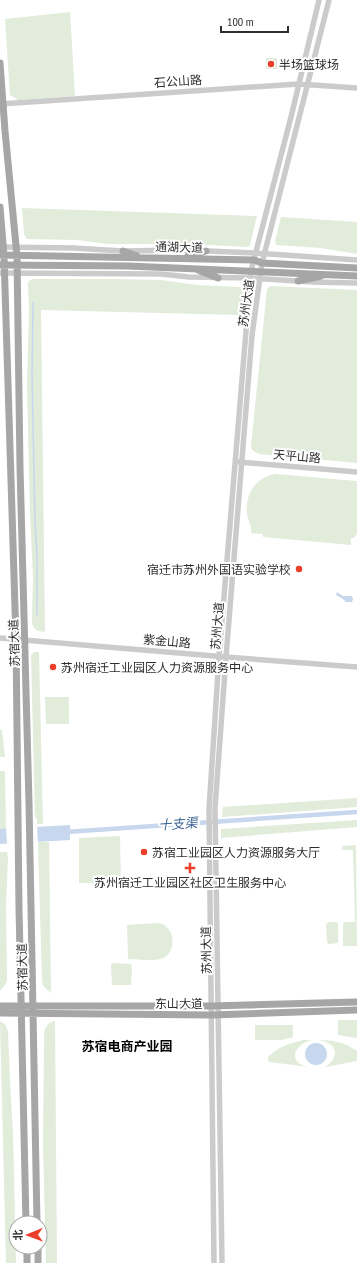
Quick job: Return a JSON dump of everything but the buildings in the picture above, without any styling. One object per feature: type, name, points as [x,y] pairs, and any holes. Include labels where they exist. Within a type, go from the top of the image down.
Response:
[{"type":"main road","name":"苏宿大道","points":[[0,63],[9,184],[17,256],[20,467],[30,847],[37,1215]]},
{"type":"main road","name":"苏宿大道","points":[[0,207],[16,640],[18,847],[26,1215]]},
{"type":"main road","points":[[123,251],[143,258]]},
{"type":"main road","points":[[180,258],[206,251]]},
{"type":"main road","name":"通湖大道","points":[[2,256],[143,258],[254,256],[262,263],[357,268]]},
{"type":"main road","name":"通湖大道","points":[[2,265],[128,266],[192,268],[251,274],[261,271],[357,276]]},
{"type":"main road","points":[[192,268],[218,278]]},
{"type":"main road","points":[[298,281],[329,274]]},
{"type":"main road","name":"东山大道","points":[[0,1013],[21,1010],[357,1002]]},
{"type":"main road","name":"东山大道","points":[[0,1006],[21,1010]]},
{"type":"main road","name":"东山大道","points":[[33,1010],[215,1014],[357,1010]]},
{"type":"street","name":"苏州大道","points":[[214,1263],[216,840],[212,808],[219,657],[235,460],[251,274],[254,256],[291,117],[319,0]]},
{"type":"street","name":"苏州大道","points":[[215,1006],[209,841],[226,657],[252,335],[262,263],[329,0]]},
{"type":"street","name":"石公山路","points":[[2,104],[298,84],[357,88]]},
{"type":"street","points":[[2,248],[73,248],[123,251],[206,251],[254,256],[265,253],[357,260]]},
{"type":"street","points":[[2,273],[148,274],[218,278],[251,274],[260,279],[357,283]]},
{"type":"street","name":"天平山路","points":[[235,460],[357,471]]},
{"type":"street","name":"紫金山路","points":[[0,638],[219,657],[357,667]]},
{"type":"street","name":"苏州大道","points":[[215,1014],[222,1263]]},
{"type":"green space","points":[[70,12],[75,96],[18,100],[10,95],[5,19]]},
{"type":"green space","name":"半场篮球场","points":[[266,58],[277,58],[277,69],[266,69]]},
{"type":"green space","points":[[22,208],[257,216],[250,245],[248,247],[189,244],[108,244],[77,240],[27,239],[24,234]]},
{"type":"green space","points":[[281,217],[357,222],[357,254],[321,248],[276,245],[275,241]]},
{"type":"green space","points":[[33,279],[161,280],[197,285],[240,287],[243,289],[241,315],[41,310],[45,632],[38,631],[32,624],[33,577],[27,385],[29,310],[28,283]]},
{"type":"green space","points":[[270,286],[357,290],[357,463],[259,454],[252,450],[251,446],[267,289]]},
{"type":"green space","points":[[275,474],[357,481],[357,534],[354,538],[351,538],[351,545],[263,537],[263,534],[251,533],[247,514],[250,494],[257,483],[262,479]]},
{"type":"green space","points":[[34,652],[39,652],[43,824],[37,824],[37,818],[35,818],[31,655]]},
{"type":"green space","points":[[45,697],[69,697],[69,724],[46,724]]},
{"type":"green space","points":[[0,730],[2,730],[5,757],[0,757]]},
{"type":"green space","points":[[0,771],[5,771],[6,829],[0,829]]},
{"type":"green space","points":[[357,798],[357,807],[222,817],[223,807]]},
{"type":"green space","points":[[357,820],[357,827],[221,838],[221,829]]},
{"type":"green space","points":[[120,836],[121,882],[79,883],[79,838]]},
{"type":"green space","points":[[38,842],[49,842],[51,993],[43,986],[42,980]]},
{"type":"green space","points":[[356,845],[357,946],[343,946],[343,924],[345,922],[355,922],[353,850],[342,850],[342,846]]},
{"type":"green space","points":[[0,852],[7,852],[8,858],[6,905],[7,980],[0,991]]},
{"type":"green space","points":[[328,922],[337,922],[338,924],[338,943],[329,944],[327,942],[326,925]]},
{"type":"green space","points":[[157,923],[168,928],[171,933],[172,945],[168,955],[155,960],[128,959],[127,925]]},
{"type":"green space","points":[[112,963],[131,964],[131,985],[112,985]]},
{"type":"green space","points":[[338,1020],[357,1020],[357,1038],[338,1035]]},
{"type":"green space","points":[[0,1021],[5,1024],[8,1031],[13,1132],[15,1215],[8,1215],[8,1255],[16,1255],[16,1263],[6,1263]]},
{"type":"green space","points":[[55,1021],[57,1263],[46,1263],[46,1255],[48,1255],[48,1215],[45,1215],[43,1146],[44,1035],[45,1029]]},
{"type":"green space","points":[[255,1025],[293,1025],[293,1037],[282,1040],[255,1040]]},
{"type":"green space","points":[[303,1040],[312,1040],[301,1045],[297,1049],[295,1057],[301,1065],[308,1067],[268,1061],[268,1057],[280,1048]]},
{"type":"green space","points":[[317,1040],[333,1041],[348,1045],[357,1051],[357,1061],[325,1067],[334,1059],[334,1050],[329,1043]]},
{"type":"water","points":[[337,592],[343,596],[352,596],[352,602],[346,602],[336,595]]},
{"type":"water","points":[[70,825],[70,840],[0,844],[0,829]]},
{"type":"water","points":[[316,1043],[324,1046],[327,1054],[324,1062],[316,1065],[308,1062],[305,1054],[308,1046]]},
{"type":"pier","points":[[37,825],[38,844],[7,845],[6,827]]},
{"type":"waterway","points":[[33,303],[32,376],[37,553],[37,615]]},
{"type":"waterway","name":"十支渠","points":[[66,832],[357,812]]},
{"type":"place","name":"半场篮球场","points":[[271,64]]},
{"type":"place","name":"宿迁市苏州外国语实验学校","points":[[299,569]]},
{"type":"place","name":"苏州宿迁工业园区人力资源服务中心","points":[[53,667]]},
{"type":"place","name":"苏宿工业园区人力资源服务大厅","points":[[144,852]]},
{"type":"place","name":"苏州宿迁工业园区社区卫生服务中心","points":[[190,868]]},
{"type":"district","name":"苏宿电商产业园","points":[[127,1046]]}]
